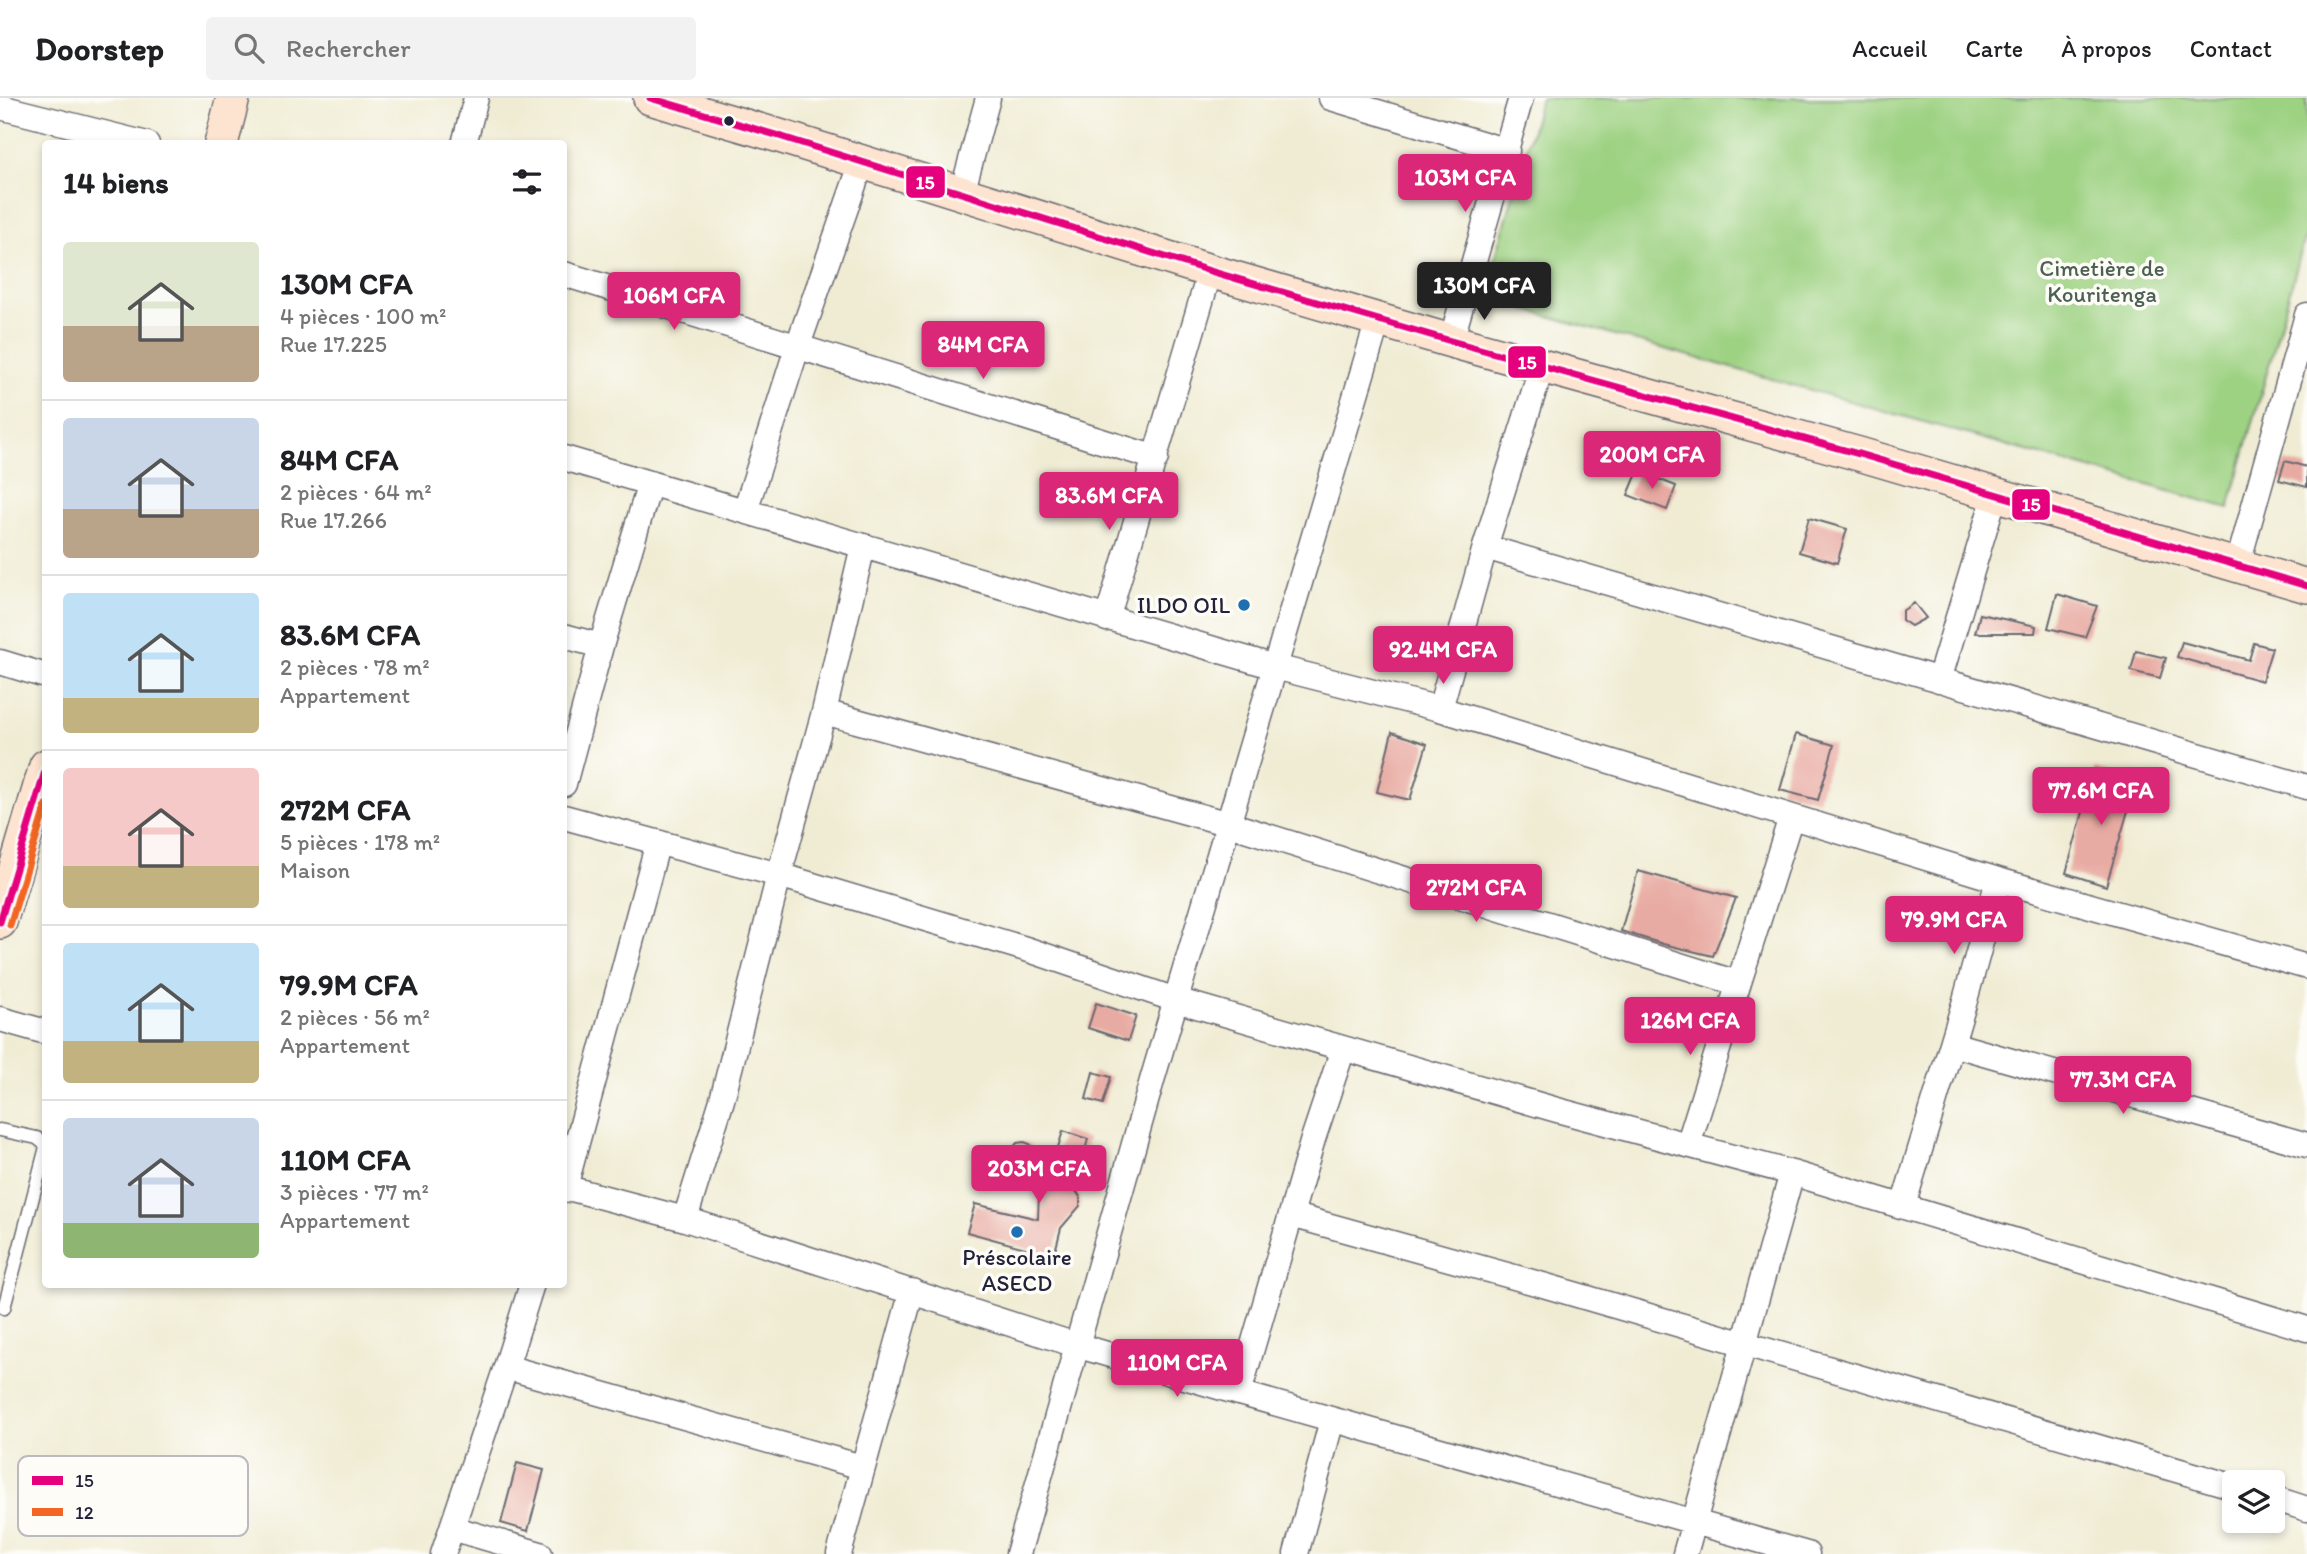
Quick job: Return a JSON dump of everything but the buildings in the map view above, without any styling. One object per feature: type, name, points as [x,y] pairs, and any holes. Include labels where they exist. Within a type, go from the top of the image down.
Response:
[{"type":"main road","points":[[222,140],[233,98]]},
{"type":"main road","points":[[650,98],[1210,271],[1859,454],[2307,586]]},
{"type":"main road","points":[[0,922],[42,780]]},
{"type":"street","points":[[465,140],[476,98]]},
{"type":"street","points":[[961,193],[988,98]]},
{"type":"street","points":[[1331,98],[1507,151]]},
{"type":"street","points":[[1451,341],[1521,98]]},
{"type":"street","points":[[0,107],[131,140]]},
{"type":"street","points":[[745,511],[797,348],[862,162]]},
{"type":"street","points":[[1107,619],[1210,271]]},
{"type":"street","points":[[567,275],[1156,458]]},
{"type":"street","points":[[2237,567],[2300,368],[2307,315]]},
{"type":"street","points":[[1018,1554],[1176,1000],[1378,320]]},
{"type":"street","points":[[1440,709],[1485,547],[1542,366]]},
{"type":"street","points":[[567,459],[1107,619],[1275,667],[1440,709],[1998,880],[2307,967]]},
{"type":"street","points":[[567,772],[650,483]]},
{"type":"street","points":[[1939,680],[1995,495]]},
{"type":"street","points":[[685,1219],[722,1100],[824,712],[863,546]]},
{"type":"street","points":[[1485,547],[2307,787]]},
{"type":"street","points":[[567,637],[601,646]]},
{"type":"street","points":[[0,662],[42,675]]},
{"type":"street","points":[[824,712],[1229,824],[1737,983]]},
{"type":"street","points":[[1688,1144],[1791,817]]},
{"type":"street","points":[[567,818],[779,875],[1029,950],[1176,1000],[1792,1173],[2307,1329]]},
{"type":"street","points":[[567,1177],[658,842]]},
{"type":"street","points":[[1903,1206],[1998,880]]},
{"type":"street","points":[[0,1018],[42,1031]]},
{"type":"street","points":[[1952,1044],[2307,1144]]},
{"type":"street","points":[[1239,1394],[1313,1139],[1343,1049]]},
{"type":"street","points":[[1685,1554],[1792,1173]]},
{"type":"street","points":[[567,1189],[685,1219],[1076,1345],[1239,1394],[1807,1554]]},
{"type":"street","points":[[1292,1215],[1543,1285],[2222,1483]]},
{"type":"street","points":[[443,1554],[531,1288]]},
{"type":"street","points":[[839,1554],[912,1291]]},
{"type":"street","points":[[506,1367],[862,1467]]},
{"type":"street","points":[[1296,1554],[1332,1420]]},
{"type":"street","points":[[2285,1502],[2307,1508]]},
{"type":"street","points":[[452,1528],[540,1554]]},
{"type":"lane","points":[[0,1130],[37,1139],[42,1143]]},
{"type":"lane","points":[[4,1308],[42,1161]]},
{"type":"green space","name":"Cimetière de Kouritenga","points":[[1541,98],[2307,98],[2307,230],[2229,508],[1484,298]]},
{"type":"transit line","name":"15","points":[[650,98],[1210,271],[1859,454],[2307,586]]},
{"type":"transit line","name":"15","points":[[0,922],[42,781]]},
{"type":"transit line","name":"12","points":[[10,925],[42,818]]},
{"type":"place","name":"ILDO OIL","points":[[1244,605]]},
{"type":"place","name":"Préscolaire ASECD","points":[[1017,1232]]}]
